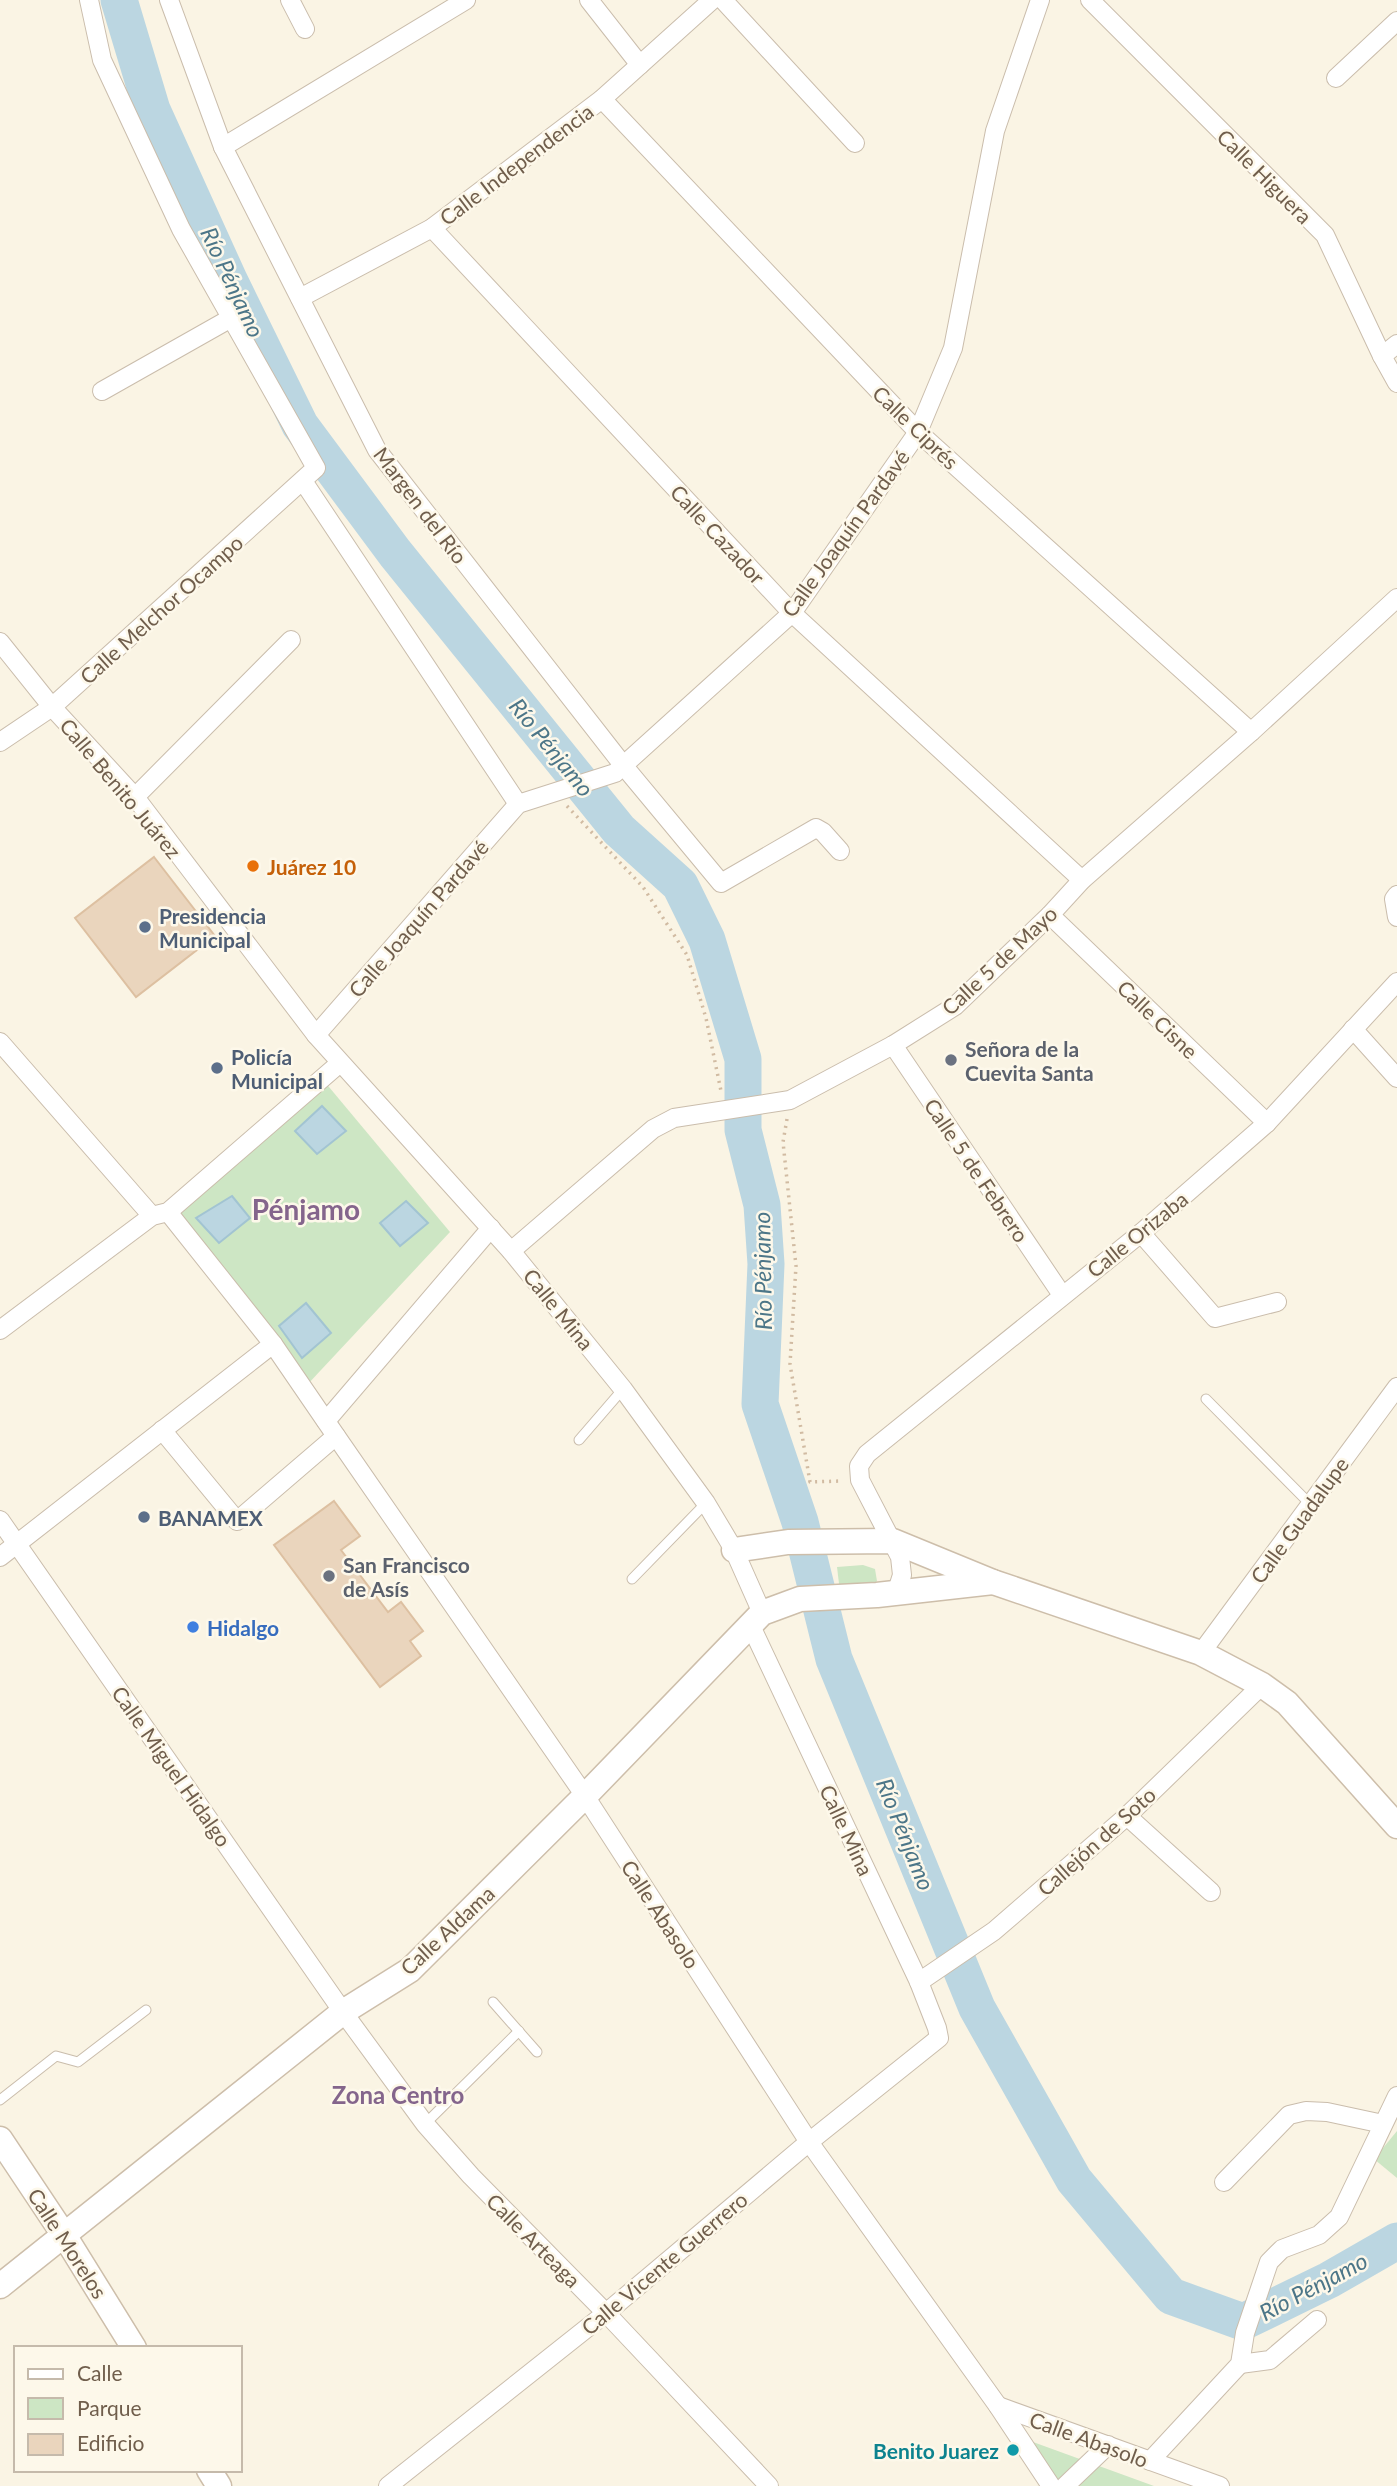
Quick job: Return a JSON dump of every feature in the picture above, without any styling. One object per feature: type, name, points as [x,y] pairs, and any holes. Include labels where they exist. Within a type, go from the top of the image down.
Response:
[{"type":"street","points":[[89,0],[102,60],[181,229],[233,317],[102,391]]},
{"type":"street","name":"Margen del Río","points":[[169,0],[223,147],[377,450],[619,769],[720,883],[816,828],[824,832],[840,851]]},
{"type":"street","points":[[290,0],[305,29]]},
{"type":"street","points":[[223,147],[466,0]]},
{"type":"street","points":[[589,0],[640,65]]},
{"type":"street","name":"Calle Independencia","points":[[300,298],[432,228],[602,99],[712,0]]},
{"type":"street","points":[[723,0],[855,143]]},
{"type":"street","name":"Calle Joaquín Pardavé","points":[[316,1035],[518,804],[570,789],[619,769],[792,613],[918,432],[953,348],[995,131],[1040,0]]},
{"type":"street","name":"Calle Higuera","points":[[1090,0],[1325,235],[1397,383]]},
{"type":"street","points":[[1336,78],[1397,21]]},
{"type":"street","name":"Calle Ciprés","points":[[602,99],[918,432],[1251,732]]},
{"type":"street","name":"Calle Cazador","points":[[432,228],[792,613],[1082,880]]},
{"type":"street","name":"Calle Melchor Ocampo","points":[[0,743],[52,707],[316,468],[233,317]]},
{"type":"street","points":[[1382,356],[1397,344]]},
{"type":"street","points":[[303,481],[518,804]]},
{"type":"street","name":"Calle 5 de Mayo","points":[[512,1251],[653,1129],[674,1118],[790,1100],[892,1045],[955,1006],[1050,915],[1082,880],[1251,732],[1397,598]]},
{"type":"street","points":[[135,797],[291,640]]},
{"type":"street","name":"Calle Benito Juárez","points":[[0,642],[52,707],[135,797],[316,1035]]},
{"type":"street","points":[[1397,895],[1394,899],[1397,917]]},
{"type":"street","name":"Calle Cisne","points":[[1050,915],[1267,1123]]},
{"type":"street","name":"Calle Orizaba","points":[[860,1473],[867,1454],[1141,1233],[1267,1123],[1397,982]]},
{"type":"street","points":[[1353,1029],[1397,1078]]},
{"type":"street","name":"Calle Mina","points":[[316,1035],[512,1251],[623,1389],[706,1503],[734,1550],[756,1618],[919,1982],[939,2038]]},
{"type":"street","name":"Calle Abasolo","points":[[0,1042],[160,1214],[273,1344],[585,1796],[809,2142],[998,2406],[1051,2486]]},
{"type":"street","name":"Calle 5 de Febrero","points":[[892,1045],[1062,1295]]},
{"type":"street","points":[[0,1330],[160,1214],[340,1063]]},
{"type":"street","points":[[162,1430],[237,1521],[331,1429],[491,1228]]},
{"type":"street","points":[[1141,1233],[1215,1318],[1277,1303]]},
{"type":"street","points":[[0,1558],[273,1344]]},
{"type":"street","name":"Calle Guadalupe","points":[[1201,1653],[1397,1387]]},
{"type":"street","points":[[860,1473],[900,1557],[902,1575],[887,1593]]},
{"type":"street","name":"Calle Miguel Hidalgo","points":[[0,1520],[344,2012]]},
{"type":"street","points":[[734,1550],[788,1542],[893,1541],[993,1582],[1201,1653],[1262,1685],[1287,1703],[1397,1826]]},
{"type":"street","name":"Calle Aldama","points":[[0,2287],[344,2012],[410,1970],[585,1796],[756,1618],[800,1599],[993,1582]]},
{"type":"street","name":"Callejón de Soto","points":[[919,1982],[994,1931],[1127,1816],[1262,1685]]},
{"type":"street","points":[[1127,1816],[1211,1892]]},
{"type":"street","name":"Calle Arteaga","points":[[344,2012],[425,2124],[471,2176],[607,2313],[769,2486]]},
{"type":"street","name":"Calle Vicente Guerrero","points":[[388,2486],[607,2313],[809,2142],[939,2038]]},
{"type":"street","points":[[1150,2461],[1240,2364],[1245,2333],[1269,2262],[1282,2249],[1319,2235],[1339,2217],[1397,2096]]},
{"type":"street","points":[[1224,2182],[1289,2115],[1306,2111],[1327,2112],[1383,2124]]},
{"type":"street","name":"Calle Morelos","points":[[0,2139],[133,2346]]},
{"type":"street","points":[[1240,2364],[1270,2361],[1317,2320]]},
{"type":"street","name":"Calle Abasolo","points":[[998,2406],[1220,2486]]},
{"type":"street","points":[[1065,2486],[1108,2445]]},
{"type":"lane","points":[[579,1440],[623,1389]]},
{"type":"lane","points":[[1206,1399],[1310,1504]]},
{"type":"lane","points":[[632,1579],[706,1503]]},
{"type":"lane","points":[[493,2002],[537,2052]]},
{"type":"lane","points":[[0,2100],[55,2056],[78,2062],[146,2010]]},
{"type":"lane","points":[[425,2124],[519,2031]]},
{"type":"path","points":[[570,789],[565,804],[643,887],[687,955],[706,1018],[722,1097],[701,1114]]},
{"type":"path","points":[[790,1100],[783,1142],[796,1266],[790,1364],[810,1482],[860,1473]]},
{"type":"green space","points":[[324,1081],[450,1232],[307,1385],[174,1217]]},
{"type":"green space","points":[[863,1565],[875,1569],[877,1581],[868,1590],[840,1592],[837,1567]]},
{"type":"green space","points":[[1397,2131],[1397,2178],[1374,2159]]},
{"type":"green space","points":[[1022,2438],[1154,2486],[1055,2486]]},
{"type":"water","points":[[322,1106],[346,1131],[317,1154],[295,1131]]},
{"type":"water","points":[[232,1196],[250,1218],[219,1243],[196,1218]]},
{"type":"water","points":[[406,1201],[428,1223],[400,1246],[380,1223]]},
{"type":"water","points":[[306,1303],[331,1333],[302,1358],[279,1326]]},
{"type":"building","name":"Presidencia Municipal","points":[[154,857],[215,936],[136,997],[75,918]]},
{"type":"building","name":"San Francisco de Asís","points":[[334,1501],[360,1536],[341,1550],[388,1612],[401,1602],[423,1631],[410,1641],[421,1656],[380,1687],[274,1545]]},
{"type":"waterway","name":"Río Pénjamo","points":[[119,0],[152,110],[229,280],[300,425],[395,553],[619,830],[680,885],[707,940],[743,1059],[743,1130],[762,1205],[766,1264],[760,1404],[800,1522],[834,1659],[977,2008],[1074,2180],[1171,2296],[1243,2322],[1329,2280],[1397,2241]]},
{"type":"place","name":"Juárez 10","points":[[253,866]]},
{"type":"place","name":"Presidencia Municipal","points":[[145,927]]},
{"type":"place","name":"Señora de la Cuevita Santa","points":[[951,1060]]},
{"type":"place","name":"Policía Municipal","points":[[217,1068]]},
{"type":"place","name":"BANAMEX","points":[[144,1517]]},
{"type":"place","name":"San Francisco de Asís","points":[[329,1576]]},
{"type":"place","name":"Hidalgo","points":[[193,1627]]},
{"type":"place","name":"Benito Juarez","points":[[1013,2450]]},
{"type":"district","name":"Pénjamo","points":[[306,1209]]},
{"type":"district","name":"Zona Centro","points":[[398,2094]]}]
